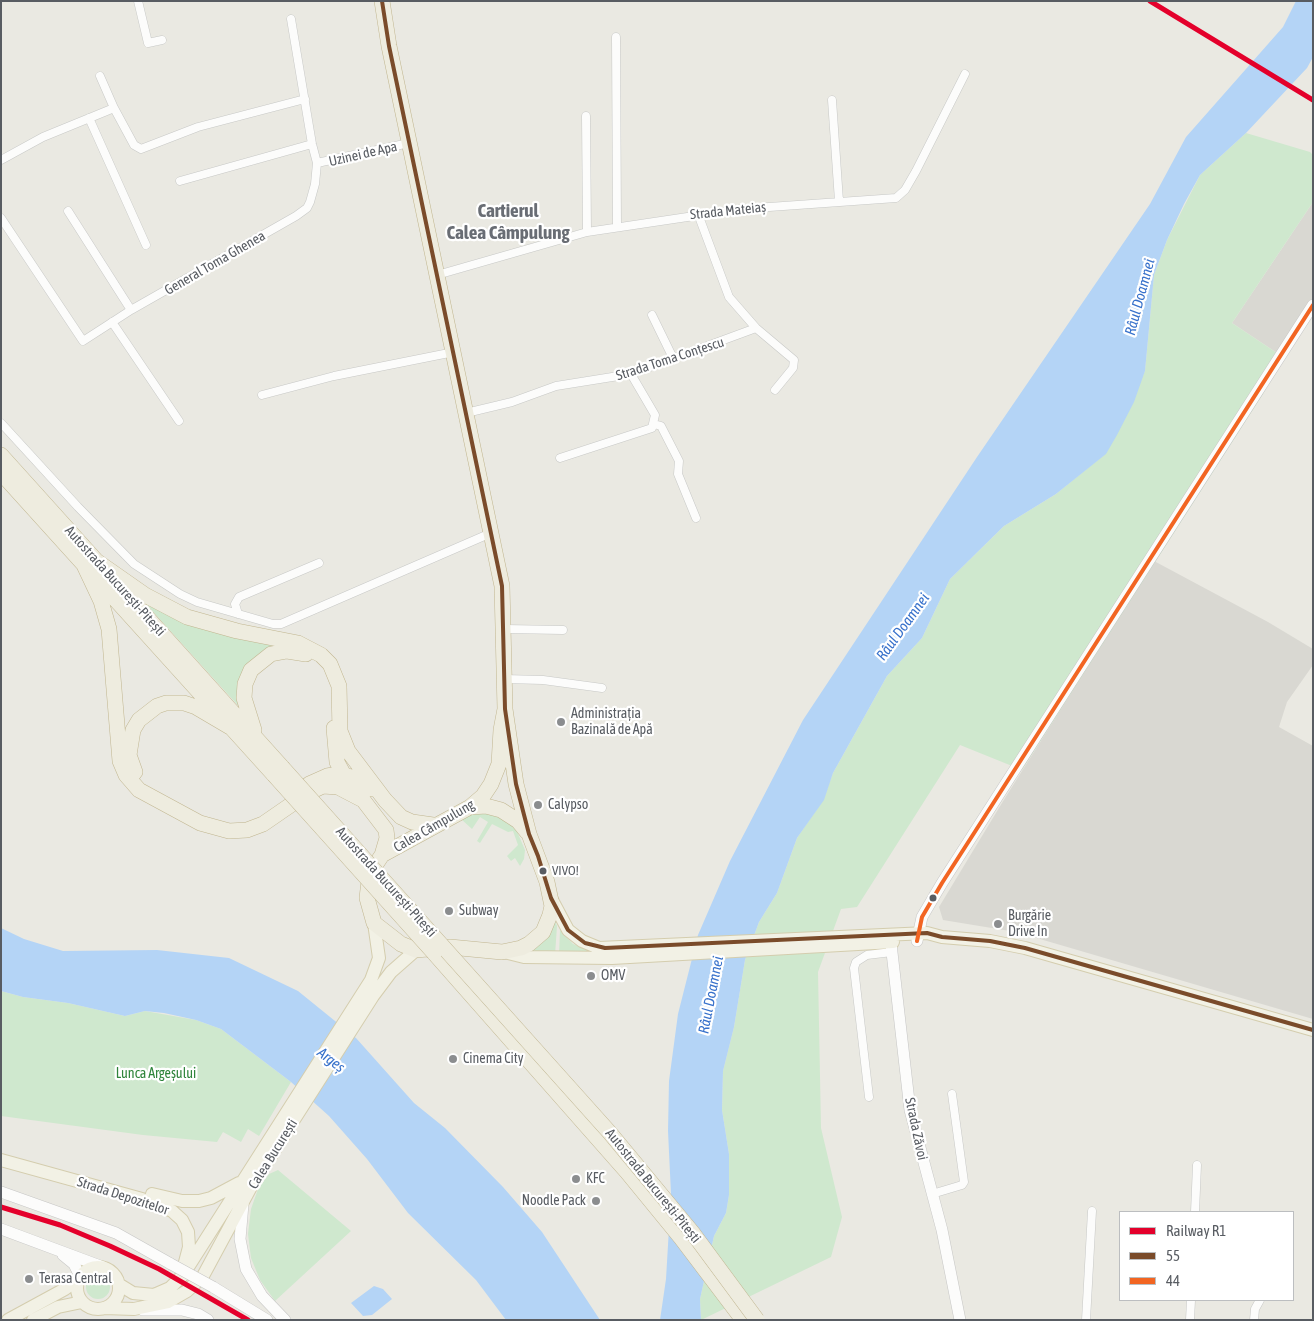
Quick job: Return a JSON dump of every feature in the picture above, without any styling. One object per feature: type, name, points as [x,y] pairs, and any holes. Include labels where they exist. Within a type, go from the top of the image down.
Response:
[{"type":"highway","name":"Calea Câmpulung","points":[[382,1],[409,143],[502,586],[505,709],[516,784],[528,834],[538,856],[551,898]]},
{"type":"highway","name":"Autostrada București-Pitești","points":[[1,455],[89,562],[230,727],[278,771],[610,1133],[692,1232],[757,1320]]},
{"type":"highway","name":"Autostrada București-Pitești","points":[[1,473],[89,562],[258,740],[278,771],[596,1134],[681,1238],[743,1320]]},
{"type":"highway","points":[[89,562],[109,629],[120,761],[126,775],[139,790],[200,823],[229,831],[247,830],[263,824],[308,793],[323,786],[338,787],[362,799]]},
{"type":"highway","points":[[89,562],[187,616],[237,631],[298,642],[321,655],[330,664],[339,686],[342,741],[385,800]]},
{"type":"highway","points":[[258,740],[244,703],[246,679],[254,666],[271,654],[287,651],[312,657],[328,672],[334,693],[333,736],[329,759],[314,780]]},
{"type":"highway","points":[[230,727],[196,706],[184,703],[166,703],[157,706],[139,720],[133,730],[129,748],[133,770],[141,782],[156,793],[205,819],[229,825],[247,824],[260,819],[314,780],[333,774],[344,775],[364,783],[408,820],[433,825]]},
{"type":"highway","name":"Calea Câmpulung","points":[[374,923],[368,905],[368,880],[370,873],[382,855],[433,825],[470,807],[483,796],[496,773],[505,709]]},
{"type":"highway","points":[[333,736],[337,762],[344,775],[386,830],[386,842],[382,855]]},
{"type":"highway","points":[[470,807],[486,806],[501,810],[518,821],[528,834]]},
{"type":"highway","points":[[374,923],[394,940],[416,950],[450,947],[502,952],[521,948],[537,938],[547,925],[550,916],[551,898]]},
{"type":"main road","points":[[917,937],[922,917],[942,883],[1313,304]]},
{"type":"main road","points":[[551,898],[568,930],[588,944],[605,948],[661,951]]},
{"type":"main road","name":"Calea București","points":[[120,1285],[133,1293],[154,1295],[170,1288],[180,1280],[242,1182],[264,1156],[368,993],[379,958],[374,923]]},
{"type":"main road","points":[[502,952],[524,957],[541,958],[864,940],[891,943],[927,933],[942,937],[990,941],[1025,948],[1313,1030]]},
{"type":"main road","name":"Strada Zăvoi","points":[[891,943],[910,1110],[942,1230],[960,1320]]},
{"type":"main road","name":"Calea București","points":[[368,993],[416,950]]},
{"type":"main road","name":"Strada Depozitelor","points":[[1,1150],[168,1198],[199,1201],[211,1198],[242,1182]]},
{"type":"main road","name":"Calea București","points":[[104,1308],[134,1309],[168,1302],[192,1287],[208,1268],[244,1200],[264,1156]]},
{"type":"main road","name":"Strada Depozitelor","points":[[1,1160],[142,1199],[172,1211],[182,1220],[189,1236],[189,1248],[180,1280]]},
{"type":"main road","points":[[1,1192],[116,1233],[213,1287],[267,1320]]},
{"type":"main road","points":[[244,1200],[240,1239],[246,1269],[262,1296],[285,1320]]},
{"type":"main road","points":[[1,1229],[103,1267],[115,1275],[120,1285],[116,1300],[104,1308],[92,1308],[82,1302],[77,1290],[79,1277],[70,1260],[55,1250]]},
{"type":"main road","points":[[8,1320],[66,1289],[90,1268],[103,1267]]},
{"type":"main road","points":[[33,1320],[58,1307],[82,1302]]},
{"type":"main road","points":[[134,1309],[182,1310],[205,1319]]},
{"type":"street","points":[[138,1],[147,41],[150,44],[162,40]]},
{"type":"street","points":[[291,19],[312,144],[317,163]]},
{"type":"street","points":[[616,37],[617,227]]},
{"type":"street","name":"Strada Mateiaș","points":[[437,275],[587,232],[698,214],[901,196],[916,171],[965,74]]},
{"type":"street","points":[[100,76],[114,108],[134,145],[141,149],[198,128],[304,98]]},
{"type":"street","points":[[832,100],[839,201]]},
{"type":"street","points":[[1,160],[43,137],[114,108]]},
{"type":"street","points":[[586,116],[587,232]]},
{"type":"street","points":[[89,118],[146,245]]},
{"type":"street","name":"Uzinei de Apa","points":[[317,163],[409,143]]},
{"type":"street","points":[[180,180],[312,144]]},
{"type":"street","name":"General Toma Ghenea","points":[[1,218],[83,341],[131,310],[307,208],[313,194],[317,163]]},
{"type":"street","points":[[68,211],[131,310]]},
{"type":"street","points":[[698,214],[728,297],[756,328],[795,363],[774,390]]},
{"type":"street","points":[[652,315],[673,358]]},
{"type":"street","points":[[112,322],[179,422]]},
{"type":"street","name":"Strada Toma Conțescu","points":[[466,412],[512,402],[556,386],[631,374],[756,328]]},
{"type":"street","points":[[262,395],[334,376],[454,352]]},
{"type":"street","points":[[560,458],[647,432],[654,424],[655,415],[631,374]]},
{"type":"street","points":[[1,423],[78,507],[134,564],[180,594],[216,610],[281,624],[491,533]]},
{"type":"street","points":[[654,424],[661,426],[679,461],[678,474],[696,518]]},
{"type":"street","points":[[238,614],[234,604],[240,597],[319,563]]},
{"type":"street","points":[[504,629],[563,630]]},
{"type":"street","points":[[504,679],[544,680],[602,688]]},
{"type":"street","points":[[869,1097],[854,968],[856,962],[891,943]]},
{"type":"street","points":[[932,1194],[962,1185],[964,1182],[952,1094]]},
{"type":"street","points":[[1195,1211],[1197,1165]]},
{"type":"street","points":[[1086,1320],[1092,1211]]},
{"type":"street","points":[[1190,1320],[1191,1301]]},
{"type":"street","points":[[1254,1320],[1255,1309],[1259,1301]]},
{"type":"shaded area","points":[[1313,202],[1313,312],[1283,357],[1232,323]]},
{"type":"shaded area","points":[[1154,561],[1268,622],[1313,649],[1313,665],[1287,702],[1279,727],[1313,746],[1313,1019],[1016,932],[943,920],[939,907]]},
{"type":"green space","points":[[1246,133],[1310,152],[1313,155],[1313,202],[1232,323],[1283,357],[1263,394],[1022,770],[960,745],[857,907],[841,909],[818,972],[821,1128],[842,1217],[831,1257],[701,1320],[700,1299],[714,1236],[726,1213],[729,1195],[729,1154],[722,1110],[723,1071],[734,1027],[745,960],[759,922],[777,893],[797,838],[823,800],[833,773],[887,676],[922,638],[950,579],[1004,526],[1056,494],[1105,454],[1145,371],[1154,275],[1167,240],[1200,175]]},
{"type":"green space","points":[[136,593],[302,647],[252,664],[244,712]]},
{"type":"green space","points":[[478,812],[501,816],[516,829],[525,850],[524,859],[520,866],[515,858],[511,861],[507,856],[518,845],[513,831],[508,832],[492,824],[480,843],[477,841],[488,822],[480,817],[472,829],[461,819]]},
{"type":"green space","points":[[555,921],[557,926],[555,955],[523,954]]},
{"type":"green space","points":[[560,930],[573,944],[593,952],[559,955]]},
{"type":"green space","name":"Lunca Argeșului","points":[[1,991],[23,997],[68,1003],[125,1016],[145,1011],[196,1020],[221,1029],[291,1082],[259,1136],[248,1129],[241,1142],[223,1132],[217,1142],[143,1135],[1,1116]]},
{"type":"green space","points":[[278,1170],[351,1231],[275,1301],[260,1280],[251,1258],[248,1234],[251,1209],[258,1189],[269,1174]]},
{"type":"green space","points":[[98,1275],[107,1278],[110,1287],[107,1296],[98,1299],[89,1296],[86,1287],[89,1278]]},
{"type":"water","name":"Râul Doamnei","points":[[1296,1],[1313,1],[1313,57],[1307,68],[1246,133],[1200,175],[1184,204],[1167,240],[1154,275],[1145,371],[1134,402],[1106,454],[1056,494],[1004,526],[950,579],[922,638],[887,676],[833,773],[824,800],[797,838],[777,893],[759,922],[745,960],[734,1027],[723,1071],[722,1110],[729,1154],[729,1195],[726,1213],[714,1236],[700,1299],[701,1320],[660,1320],[666,1279],[671,1194],[668,1131],[669,1081],[678,1014],[698,935],[730,861],[803,720],[977,457],[1150,204],[1186,137],[1283,27]]},
{"type":"water","name":"Argeș","points":[[1,928],[24,939],[63,951],[157,950],[229,958],[298,991],[356,1038],[414,1103],[445,1128],[503,1187],[542,1232],[600,1320],[506,1320],[476,1280],[408,1213],[367,1159],[329,1116],[291,1082],[221,1029],[196,1020],[164,1013],[145,1011],[125,1016],[68,1003],[23,997],[1,991]]},
{"type":"water","points":[[374,1286],[383,1289],[392,1299],[372,1315],[363,1316],[351,1303]]},
{"type":"rail line","name":"R1","points":[[1150,1],[1313,100]]},
{"type":"rail line","name":"R1","points":[[1,1207],[60,1225],[110,1246],[159,1269],[248,1320]]},
{"type":"transit line","name":"55","points":[[382,1],[389,46],[502,586],[505,709],[516,784],[529,834],[551,898],[568,930],[585,943],[605,948],[927,933],[942,937],[990,941],[1025,948],[1313,1030]]},
{"type":"transit line","name":"44","points":[[917,941],[922,917],[942,883],[1313,305]]},
{"type":"place","name":"Administrația Bazinală de Apă","points":[[561,722]]},
{"type":"place","name":"Calypso","points":[[538,805]]},
{"type":"place","name":"VIVO!","points":[[543,871]]},
{"type":"place","name":"Subway","points":[[449,911]]},
{"type":"place","name":"Burgărie Drive In","points":[[998,924]]},
{"type":"place","name":"OMV","points":[[591,976]]},
{"type":"place","name":"Cinema City","points":[[453,1059]]},
{"type":"place","name":"KFC","points":[[576,1179]]},
{"type":"place","name":"Noodle Pack","points":[[596,1201]]},
{"type":"place","name":"Terasa Central","points":[[29,1279]]},
{"type":"district","name":"Cartierul Calea Câmpulung","points":[[508,222]]}]
